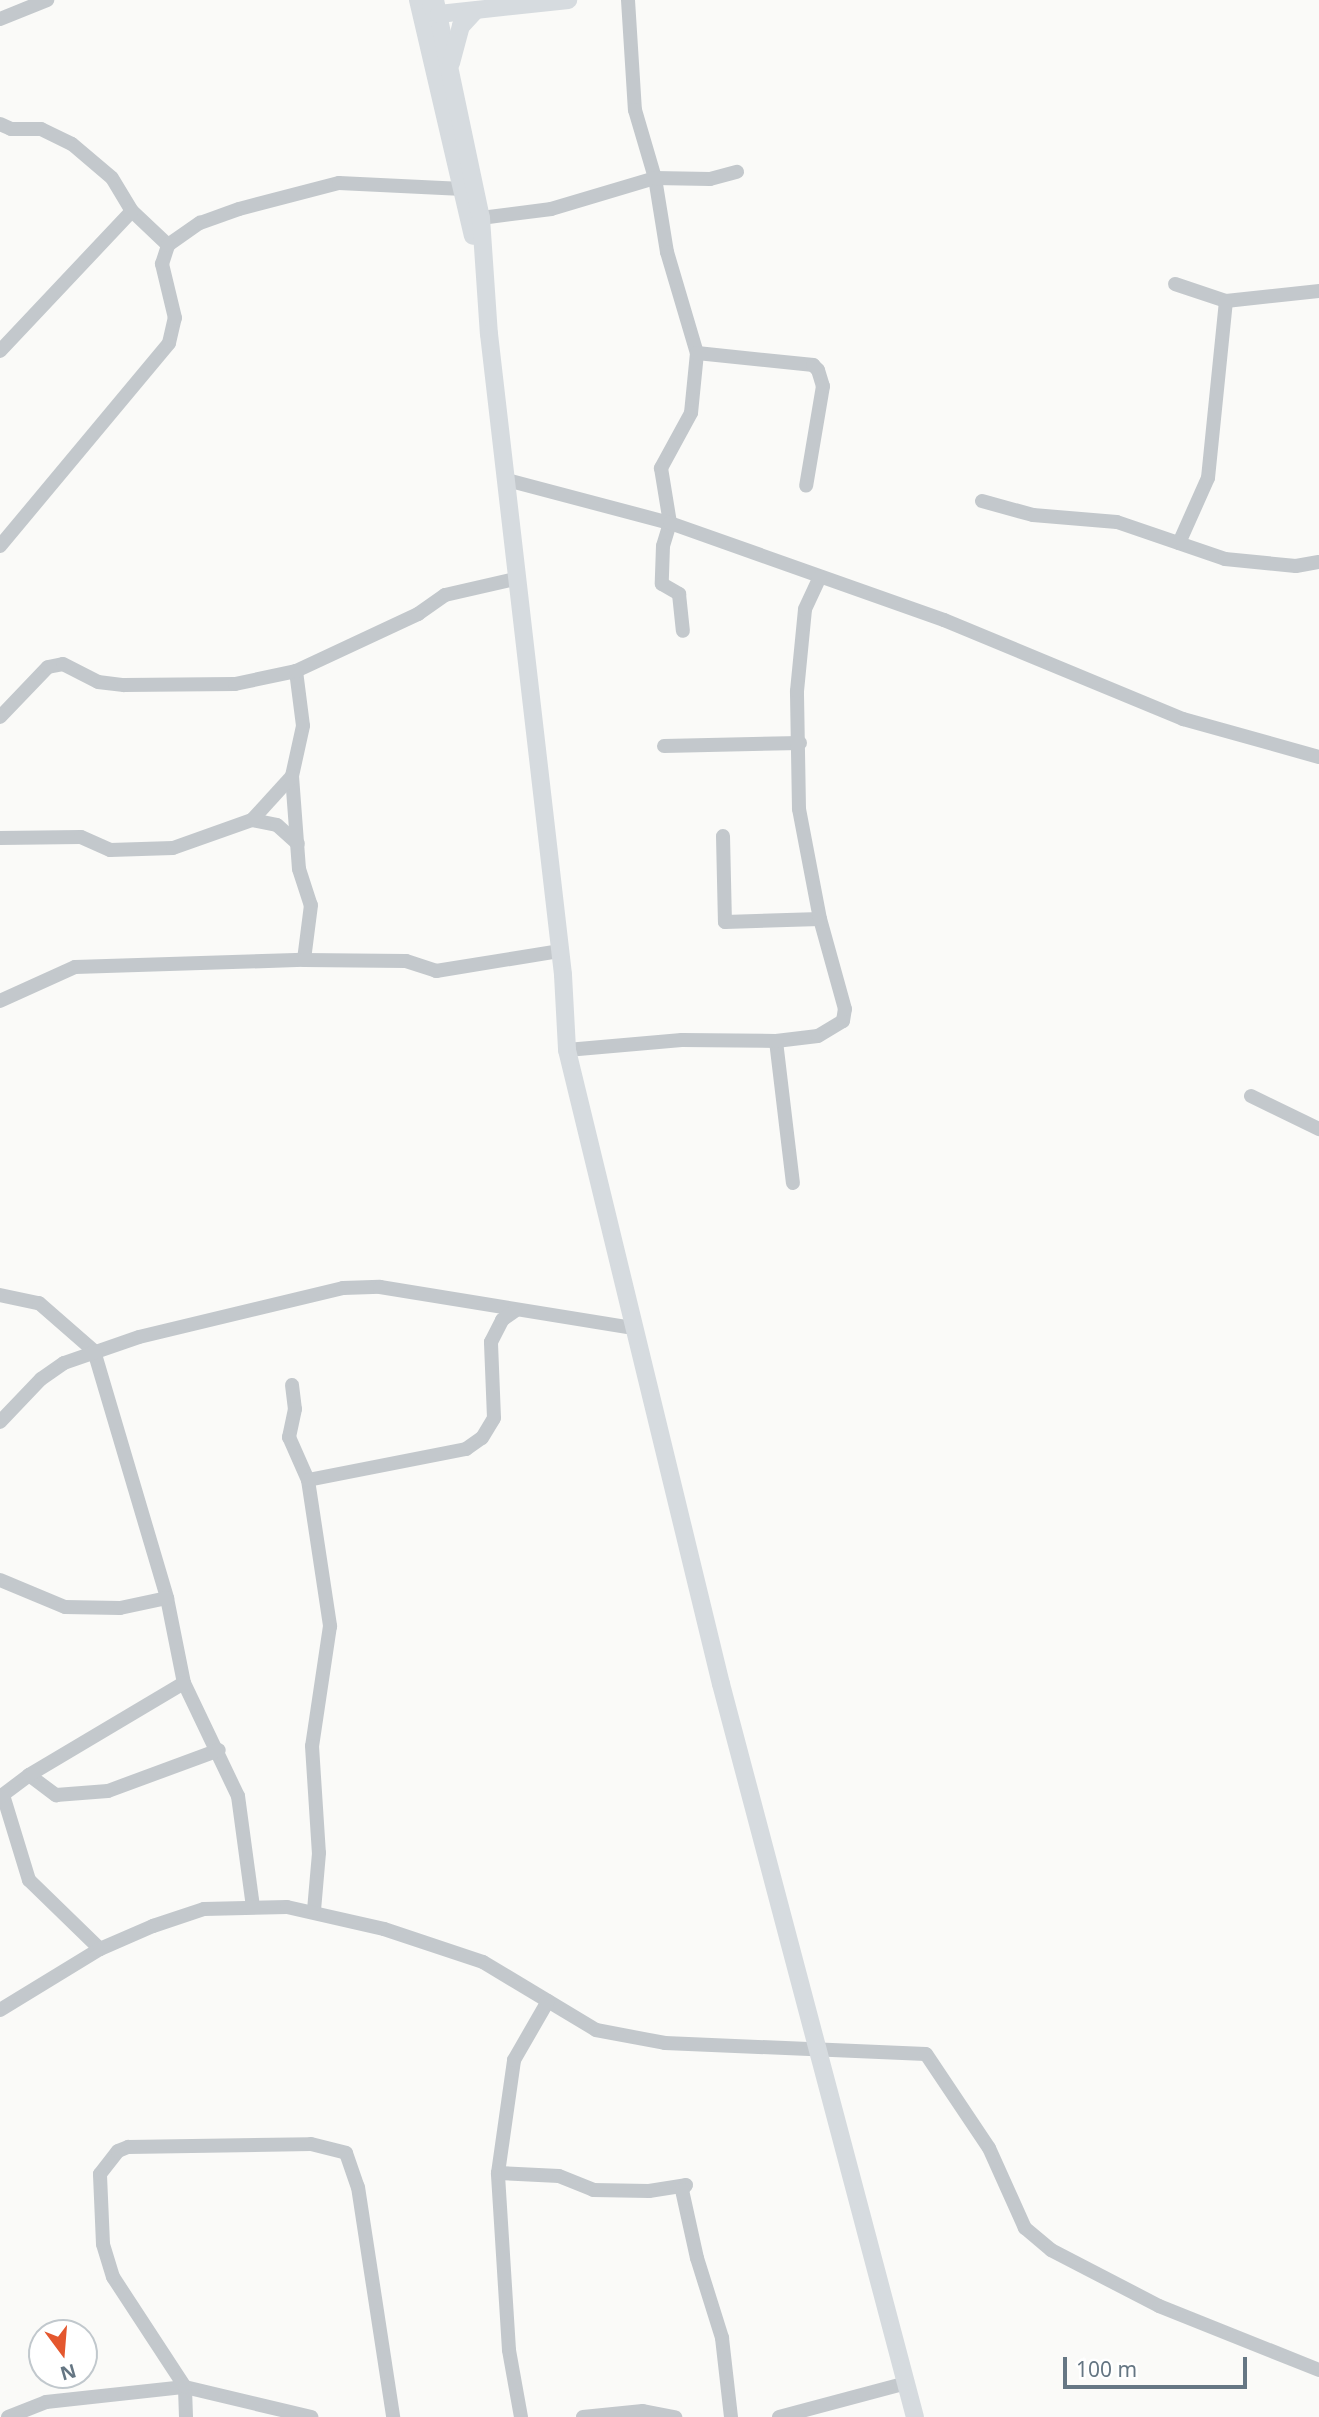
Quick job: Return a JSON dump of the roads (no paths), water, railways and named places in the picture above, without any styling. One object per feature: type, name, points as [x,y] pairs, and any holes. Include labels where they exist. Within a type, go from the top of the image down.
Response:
[{"type":"main road","points":[[427,4],[475,11],[568,0]]},
{"type":"main road","points":[[427,4],[451,87],[481,218],[484,277],[507,480],[515,579],[560,951],[567,1050],[816,2051],[915,2417]]},
{"type":"main road","points":[[427,4],[463,188],[484,277]]},
{"type":"main road","points":[[451,87],[452,48],[461,26],[475,11]]},
{"type":"street","points":[[0,19],[47,0]]},
{"type":"street","points":[[628,0],[635,110],[655,178],[667,252],[696,353],[691,413],[661,468],[670,523],[663,546],[662,584],[679,594],[683,631]]},
{"type":"street","points":[[0,124],[11,129],[41,129],[72,144],[112,178],[132,211],[168,245]]},
{"type":"street","points":[[481,218],[551,209],[655,178],[710,179],[737,172]]},
{"type":"street","points":[[0,546],[169,343],[176,318],[162,264],[168,245],[200,223],[287,194],[339,183],[463,188]]},
{"type":"street","points":[[0,351],[132,211]]},
{"type":"street","points":[[1175,284],[1226,301],[1319,291]]},
{"type":"street","points":[[1179,543],[1208,478],[1226,301]]},
{"type":"street","points":[[696,353],[813,365],[818,370],[823,386],[806,485]]},
{"type":"street","points":[[507,480],[670,523],[944,620],[1183,719],[1319,757]]},
{"type":"street","points":[[982,501],[1033,515],[1117,522],[1225,559],[1296,566],[1319,562]]},
{"type":"street","points":[[567,1050],[682,1040],[776,1041],[818,1036],[843,1021],[845,1009],[820,919],[803,841],[797,691],[805,610],[820,577]]},
{"type":"street","points":[[0,717],[48,667],[63,664],[98,682],[124,685],[235,684],[296,671],[418,614],[445,595],[515,579]]},
{"type":"street","points":[[296,671],[303,726],[292,776],[299,869],[311,905],[304,960]]},
{"type":"street","points":[[664,746],[800,743]]},
{"type":"street","points":[[0,838],[81,837],[110,850],[173,848],[252,820],[292,776]]},
{"type":"street","points":[[252,820],[277,825],[298,844]]},
{"type":"street","points":[[723,836],[726,922],[820,919]]},
{"type":"street","points":[[0,1001],[75,968],[304,960],[406,961],[436,971],[560,951]]},
{"type":"street","points":[[776,1041],[793,1183]]},
{"type":"street","points":[[1251,1096],[1319,1129]]},
{"type":"street","points":[[0,1422],[41,1379],[94,1351],[232,1312],[343,1288],[380,1287],[634,1328]]},
{"type":"street","points":[[0,1296],[39,1303],[94,1351],[167,1598],[184,1683],[219,1750],[238,1796],[253,1907]]},
{"type":"street","points":[[308,1480],[466,1449],[482,1438],[494,1418],[491,1342],[502,1320],[516,1311]]},
{"type":"street","points":[[292,1385],[295,1409],[289,1437],[308,1480],[330,1626],[312,1746],[319,1853],[314,1910]]},
{"type":"street","points":[[0,1580],[65,1607],[121,1608],[167,1598]]},
{"type":"street","points":[[100,1949],[29,1880],[1,1796],[29,1775],[184,1683]]},
{"type":"street","points":[[29,1775],[56,1796],[108,1791],[219,1750]]},
{"type":"street","points":[[0,2010],[100,1949],[204,1909],[253,1907],[314,1910],[483,1962],[596,2030],[665,2043],[926,2054],[989,2148],[1025,2228],[1051,2250],[1159,2306],[1319,2370]]},
{"type":"street","points":[[521,2417],[509,2350],[498,2173],[514,2060],[548,2001]]},
{"type":"street","points":[[186,2417],[185,2387],[113,2277],[103,2244],[100,2174],[118,2151],[128,2147],[311,2144],[346,2153],[358,2187],[393,2417]]},
{"type":"street","points":[[498,2173],[559,2176],[593,2190],[649,2191],[686,2185],[682,2190],[697,2258],[722,2338],[731,2417]]},
{"type":"street","points":[[779,2417],[907,2384]]},
{"type":"street","points":[[8,2417],[46,2402],[185,2387],[311,2417]]},
{"type":"street","points":[[583,2417],[643,2410],[675,2417]]}]
